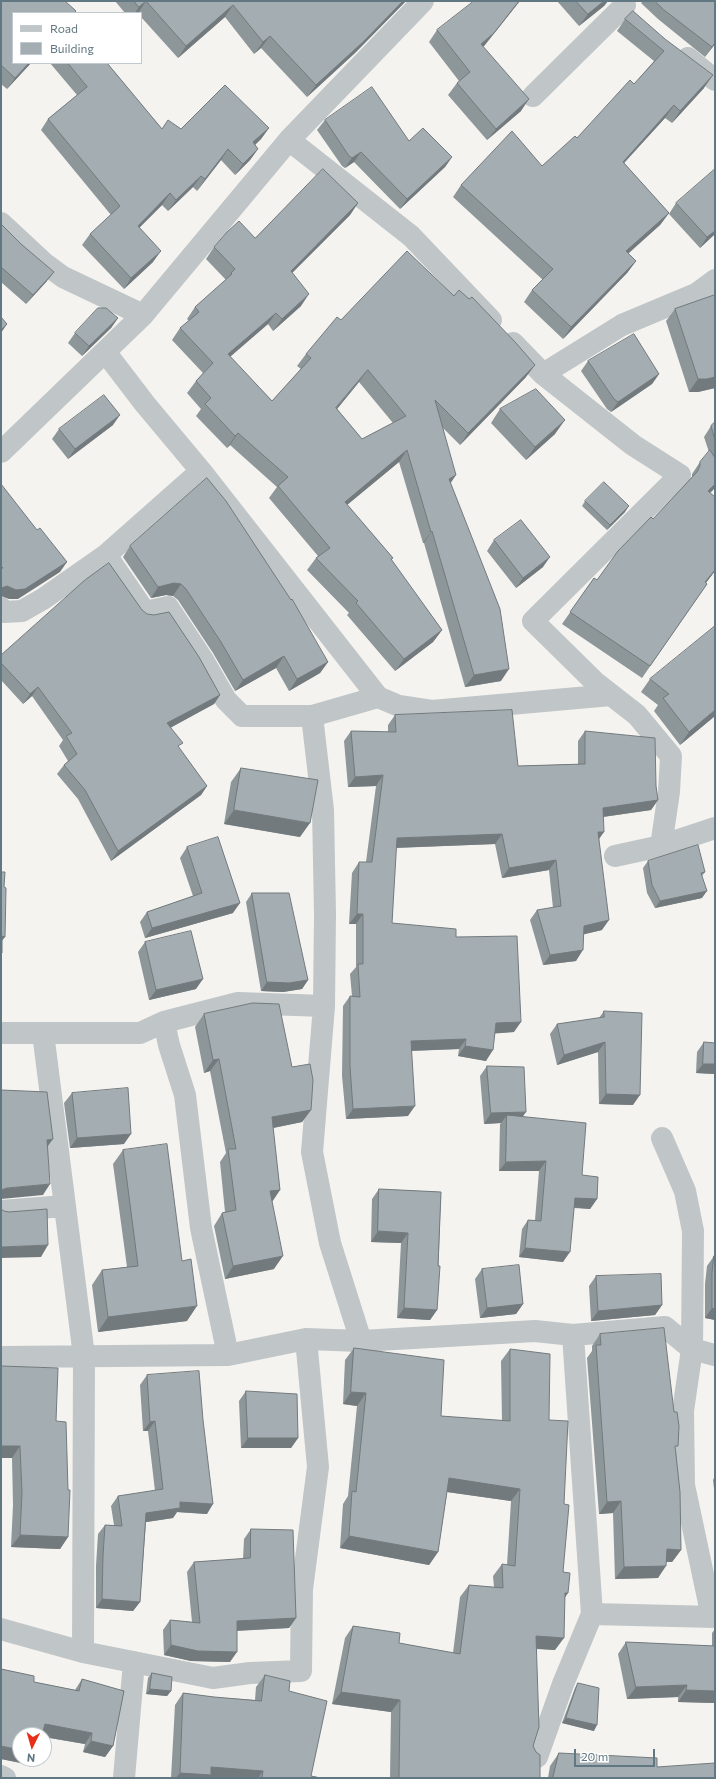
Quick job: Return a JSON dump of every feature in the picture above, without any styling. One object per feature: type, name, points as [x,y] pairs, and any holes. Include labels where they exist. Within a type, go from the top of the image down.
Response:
[{"type":"street","points":[[1,452],[106,353],[143,315],[289,140],[423,1]]},
{"type":"street","points":[[533,96],[629,8]]},
{"type":"street","points":[[674,47],[715,80]]},
{"type":"street","points":[[289,140],[410,236],[543,374],[634,445],[680,475],[533,621],[596,683],[637,714],[671,756],[669,792],[661,846]]},
{"type":"street","points":[[1,223],[44,264],[63,277],[143,315]]},
{"type":"street","points":[[543,374],[622,325],[696,294],[715,280]]},
{"type":"street","points":[[106,353],[145,404],[202,471],[378,697],[399,706],[432,711],[611,695]]},
{"type":"street","points":[[1,608],[4,612],[22,611],[43,599],[106,555],[202,471]]},
{"type":"street","points":[[106,555],[145,612],[168,607],[203,660],[226,700],[242,716],[312,716],[378,697]]},
{"type":"street","points":[[312,716],[323,810],[325,914],[324,1006],[312,1152],[330,1243],[361,1341]]},
{"type":"street","points":[[615,856],[661,846],[715,828]]},
{"type":"street","points":[[1,1033],[140,1033],[164,1022],[238,1004],[324,1006]]},
{"type":"street","points":[[164,1022],[169,1045],[185,1095],[201,1228],[228,1355]]},
{"type":"street","points":[[43,1033],[84,1356],[82,1652]]},
{"type":"street","points":[[592,1614],[714,1617],[684,1485],[683,1411],[692,1349],[693,1231],[685,1191],[662,1138]]},
{"type":"street","points":[[1,1211],[64,1206]]},
{"type":"street","points":[[1,1356],[228,1355],[306,1339],[361,1341],[534,1331],[572,1335],[665,1327],[692,1349],[715,1355]]},
{"type":"street","points":[[537,1757],[563,1684],[592,1614],[572,1335]]},
{"type":"street","points":[[1,1629],[82,1652],[213,1678],[250,1673],[301,1671],[302,1589],[318,1467],[306,1339]]},
{"type":"street","points":[[124,1778],[134,1662]]},
{"type":"street","points":[[1,1776],[5,1778]]},
{"type":"building","points":[[1,1],[65,1],[76,11],[12,12],[12,64],[28,64],[15,78],[1,65]]},
{"type":"building","points":[[134,1],[146,1],[139,7]]},
{"type":"building","points":[[146,1],[403,1],[364,41],[316,85],[270,36],[263,42],[233,5],[186,46]]},
{"type":"building","points":[[474,1],[519,1],[494,33],[481,44],[529,99],[496,129],[457,83],[470,72],[437,30]]},
{"type":"building","points":[[576,1],[604,1],[588,14]]},
{"type":"building","points":[[655,1],[715,1],[715,43],[712,47],[664,10]]},
{"type":"building","points":[[633,11],[665,39],[713,75],[680,111],[674,105],[623,162],[669,213],[626,251],[636,261],[571,327],[532,290],[553,269],[461,185],[512,131],[542,166],[575,136],[577,138],[630,80],[634,84],[664,51],[625,19]]},
{"type":"building","points":[[69,64],[108,64],[162,129],[168,120],[181,129],[225,85],[269,128],[253,142],[258,149],[243,164],[228,149],[205,179],[201,176],[176,200],[170,193],[138,226],[161,251],[131,278],[90,234],[120,206],[48,119],[87,87]]},
{"type":"building","points":[[372,87],[409,141],[423,128],[452,157],[407,199],[361,152],[352,158],[349,156],[325,120]]},
{"type":"building","points":[[323,169],[358,203],[291,271],[309,294],[282,319],[276,313],[228,354],[272,401],[311,358],[306,354],[337,317],[341,320],[407,251],[454,296],[459,290],[469,299],[472,297],[535,365],[468,433],[435,400],[456,475],[449,479],[500,609],[509,669],[474,675],[407,450],[345,502],[393,558],[391,559],[442,630],[404,659],[356,603],[358,601],[316,558],[330,548],[278,486],[288,477],[238,433],[235,436],[205,404],[211,398],[196,381],[213,363],[180,328],[199,312],[195,307],[232,274],[231,273],[235,269],[214,247],[239,221],[255,238]],"holes":[[[368,370],[406,416],[362,439],[336,408]]]},
{"type":"building","points":[[715,169],[715,231],[707,237],[676,203]]},
{"type":"building","points":[[1,224],[21,244],[54,272],[33,295],[1,267]]},
{"type":"building","points":[[715,295],[715,377],[698,379],[675,309]]},
{"type":"building","points":[[98,308],[106,308],[118,318],[89,346],[75,333]]},
{"type":"building","points":[[1,317],[7,324],[1,330]]},
{"type":"building","points":[[634,334],[659,374],[618,402],[614,399],[588,361]]},
{"type":"building","points":[[536,389],[565,420],[535,447],[500,409]]},
{"type":"building","points":[[104,395],[120,415],[75,449],[59,429]]},
{"type":"building","points":[[715,422],[715,440],[711,426]]},
{"type":"building","points":[[710,450],[715,458],[715,484],[708,491],[715,497],[715,570],[705,582],[707,584],[650,666],[570,612],[594,578],[597,580],[618,551],[651,517],[653,519],[697,472],[700,462]]},
{"type":"building","points":[[207,478],[226,501],[291,600],[292,599],[328,662],[297,679],[284,656],[243,680],[221,642],[186,589],[181,584],[174,583],[158,587],[130,546]]},
{"type":"building","points":[[604,482],[629,506],[610,525],[585,501]]},
{"type":"building","points":[[1,484],[37,530],[40,528],[67,562],[25,589],[16,590],[7,586],[1,588],[1,569],[3,568],[1,566]]},
{"type":"building","points":[[521,520],[550,557],[523,578],[494,540]]},
{"type":"building","points":[[109,563],[142,610],[147,614],[154,615],[169,612],[199,657],[220,695],[167,723],[183,743],[178,746],[207,786],[118,851],[85,790],[64,765],[77,754],[66,736],[72,733],[38,687],[30,694],[1,663],[1,655],[85,580]]},
{"type":"building","points":[[715,626],[715,710],[689,732],[663,698],[669,694],[650,679]]},
{"type":"building","points":[[512,710],[518,766],[585,764],[585,731],[655,738],[656,786],[658,800],[603,808],[604,832],[598,832],[609,920],[584,926],[583,950],[550,955],[537,910],[561,906],[556,860],[509,868],[502,834],[397,838],[392,923],[456,929],[456,937],[517,936],[521,1022],[496,1023],[493,1050],[465,1046],[466,1039],[411,1041],[415,1106],[353,1109],[350,1066],[350,996],[360,997],[358,964],[363,964],[363,914],[357,914],[359,862],[372,862],[383,775],[355,777],[351,731],[396,732],[395,715]]},
{"type":"building","points":[[241,768],[318,780],[310,823],[234,810]]},
{"type":"building","points":[[218,837],[240,903],[152,928],[147,912],[202,893],[187,847]]},
{"type":"building","points":[[698,845],[705,872],[701,873],[707,891],[660,901],[652,885],[648,861]]},
{"type":"building","points":[[1,872],[5,872],[4,887],[6,888],[5,937],[2,936],[2,953],[1,953]]},
{"type":"building","points":[[252,893],[289,893],[308,980],[289,983],[267,982]]},
{"type":"building","points":[[191,931],[203,979],[156,990],[145,942]]},
{"type":"building","points":[[253,1003],[279,1004],[292,1067],[310,1064],[313,1080],[311,1110],[272,1117],[280,1190],[270,1191],[283,1256],[233,1266],[222,1213],[236,1210],[228,1149],[236,1149],[219,1059],[213,1060],[204,1014]]},
{"type":"building","points":[[604,1011],[642,1013],[640,1095],[606,1094],[605,1042],[564,1055],[557,1024],[604,1017]]},
{"type":"building","points":[[704,1042],[715,1043],[715,1064],[703,1064]]},
{"type":"building","points":[[487,1066],[524,1067],[526,1112],[491,1113]]},
{"type":"building","points":[[128,1088],[131,1134],[77,1138],[72,1093]]},
{"type":"building","points":[[1,1090],[47,1092],[53,1139],[47,1140],[50,1184],[7,1188],[1,1190]]},
{"type":"building","points":[[507,1115],[586,1123],[582,1175],[598,1177],[597,1199],[575,1198],[570,1252],[525,1248],[528,1220],[541,1221],[546,1161],[506,1162]]},
{"type":"building","points":[[167,1144],[182,1261],[191,1259],[197,1306],[108,1317],[102,1270],[138,1266],[123,1150]]},
{"type":"building","points":[[379,1189],[441,1192],[438,1266],[440,1266],[437,1310],[404,1308],[408,1233],[378,1231]]},
{"type":"building","points":[[1,1209],[9,1212],[47,1209],[48,1245],[1,1247]]},
{"type":"building","points":[[714,1256],[715,1309],[712,1308],[712,1274]]},
{"type":"building","points":[[519,1265],[523,1304],[487,1308],[482,1269]]},
{"type":"building","points":[[661,1274],[662,1305],[598,1311],[596,1276]]},
{"type":"building","points":[[664,1328],[674,1412],[677,1412],[679,1426],[678,1446],[675,1446],[680,1492],[681,1550],[667,1549],[666,1566],[624,1567],[621,1501],[607,1502],[596,1345],[601,1345],[600,1334]]},
{"type":"building","points":[[354,1348],[444,1360],[441,1416],[510,1421],[510,1349],[550,1354],[549,1420],[568,1421],[564,1504],[569,1505],[563,1572],[570,1573],[568,1593],[565,1593],[564,1638],[536,1636],[539,1727],[533,1746],[536,1752],[540,1755],[540,1778],[399,1778],[400,1700],[341,1692],[353,1626],[400,1633],[399,1643],[460,1654],[469,1585],[503,1588],[502,1564],[515,1566],[520,1489],[449,1478],[438,1552],[349,1536],[352,1491],[356,1492],[366,1393],[351,1392]]},
{"type":"building","points":[[1,1366],[58,1368],[56,1421],[66,1422],[68,1490],[70,1490],[68,1537],[20,1535],[22,1493],[20,1446],[1,1446]]},
{"type":"building","points":[[199,1371],[213,1504],[180,1502],[180,1508],[146,1513],[140,1602],[102,1599],[105,1525],[122,1526],[118,1496],[163,1489],[155,1421],[150,1422],[147,1375]]},
{"type":"building","points":[[246,1391],[297,1394],[298,1438],[248,1438]]},
{"type":"building","points":[[251,1529],[293,1530],[296,1618],[237,1621],[237,1652],[198,1651],[171,1645],[170,1620],[200,1623],[194,1562],[250,1558]]},
{"type":"building","points":[[626,1642],[715,1646],[715,1691],[686,1690],[687,1685],[636,1687]]},
{"type":"building","points":[[1,1669],[34,1676],[34,1682],[79,1691],[82,1679],[124,1691],[113,1746],[91,1741],[92,1733],[45,1724],[44,1727],[12,1727],[12,1748],[1,1746]]},
{"type":"building","points":[[152,1673],[172,1677],[171,1691],[150,1689]]},
{"type":"building","points":[[265,1675],[290,1681],[289,1691],[327,1701],[311,1776],[321,1778],[262,1778],[263,1771],[211,1767],[211,1775],[180,1773],[183,1693],[261,1701]]},
{"type":"building","points":[[578,1683],[599,1688],[597,1725],[566,1718]]},
{"type":"building","points":[[559,1753],[657,1758],[657,1767],[715,1763],[715,1778],[553,1778]]}]
